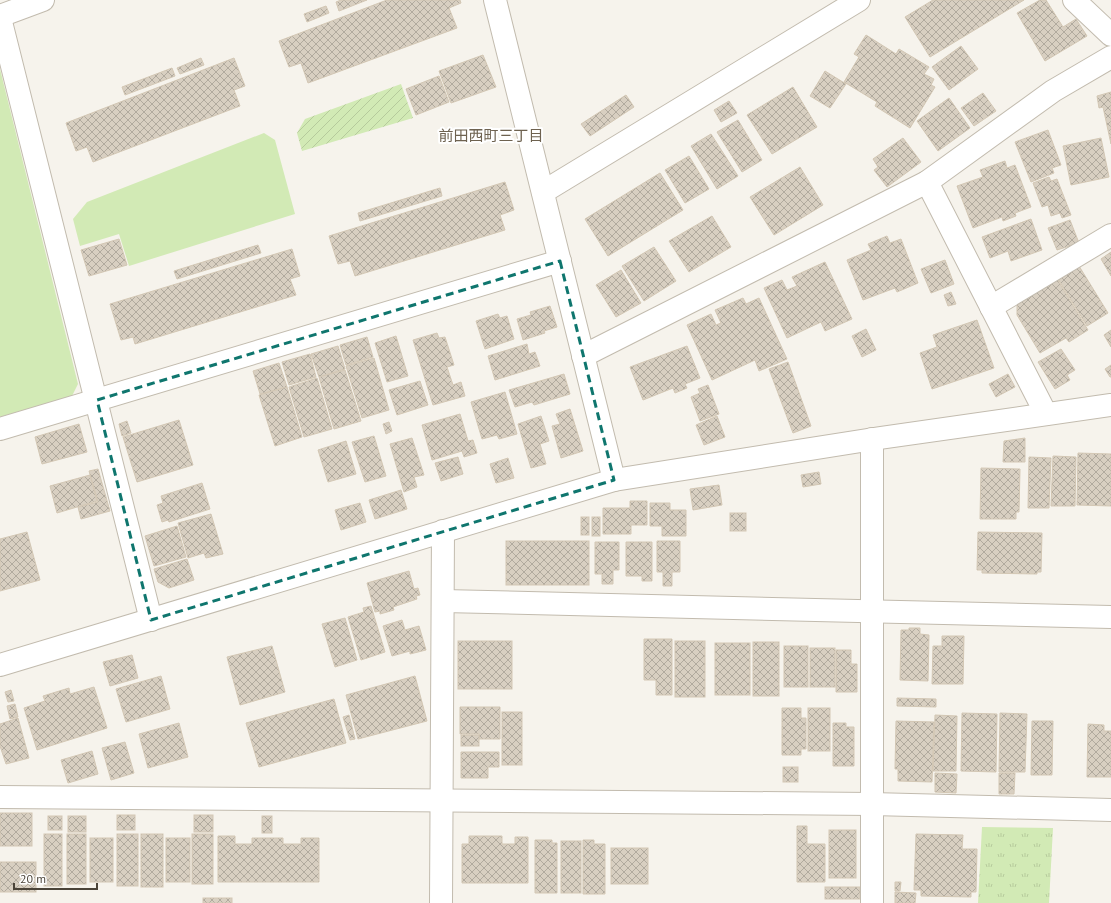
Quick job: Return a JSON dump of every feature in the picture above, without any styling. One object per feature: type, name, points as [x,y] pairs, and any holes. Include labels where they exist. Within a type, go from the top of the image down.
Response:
[{"type":"street","points":[[42,0],[0,17],[151,620]]},
{"type":"street","points":[[495,0],[614,480]]},
{"type":"street","points":[[543,192],[859,0]]},
{"type":"street","points":[[1074,0],[1111,35]]},
{"type":"street","points":[[583,356],[927,182],[1053,91],[1111,57]]},
{"type":"street","points":[[927,182],[1046,414]]},
{"type":"street","points":[[991,307],[1111,235]]},
{"type":"street","points":[[0,429],[560,262]]},
{"type":"street","points":[[0,665],[614,480],[872,439],[1111,405]]},
{"type":"street","points":[[872,439],[872,903]]},
{"type":"street","points":[[441,903],[443,531]]},
{"type":"street","points":[[443,601],[1111,617]]},
{"type":"street","points":[[0,797],[872,804],[1111,810]]},
{"type":"highlighted area","points":[[560,261],[614,480],[151,620],[97,400]]},
{"type":"green space","points":[[0,69],[78,384],[72,396],[0,417]]},
{"type":"green space","points":[[401,84],[413,118],[302,151],[297,133],[305,119]]},
{"type":"green space","points":[[264,133],[275,140],[295,214],[129,266],[119,234],[80,246],[73,219],[87,202]]},
{"type":"green space","points":[[982,827],[1053,828],[1049,903],[978,903]]},
{"type":"building","points":[[341,0],[367,0],[339,11],[336,2]]},
{"type":"building","points":[[387,0],[460,0],[461,3],[449,8],[457,28],[308,83],[301,63],[289,67],[279,41]]},
{"type":"building","points":[[933,0],[1024,0],[930,57],[905,17]]},
{"type":"building","points":[[1040,0],[1046,0],[1063,27],[1076,19],[1087,36],[1045,61],[1017,13]]},
{"type":"building","points":[[326,6],[329,13],[307,22],[304,14]]},
{"type":"building","points":[[866,35],[896,54],[899,49],[929,67],[924,74],[934,79],[931,85],[935,87],[910,128],[875,106],[877,102],[844,82],[859,57],[854,54]]},
{"type":"building","points":[[961,46],[978,69],[949,90],[932,67]]},
{"type":"building","points":[[483,55],[496,87],[451,103],[439,71]]},
{"type":"building","points":[[201,58],[204,65],[180,74],[177,68]]},
{"type":"building","points":[[234,58],[245,86],[234,90],[240,106],[93,162],[87,147],[76,151],[66,123]]},
{"type":"building","points":[[172,68],[175,76],[125,95],[122,87]]},
{"type":"building","points":[[825,71],[846,84],[830,108],[810,96]]},
{"type":"building","points":[[439,76],[449,102],[416,115],[406,89]]},
{"type":"building","points":[[793,87],[817,127],[772,154],[747,115]]},
{"type":"building","points":[[1111,92],[1111,144],[1103,107],[1099,108],[1097,96]]},
{"type":"building","points":[[983,93],[996,111],[974,126],[961,108]]},
{"type":"building","points":[[626,95],[634,107],[590,136],[581,124]]},
{"type":"building","points":[[949,98],[970,128],[938,151],[917,121]]},
{"type":"building","points":[[729,101],[737,113],[721,122],[714,110]]},
{"type":"building","points":[[738,120],[762,160],[742,172],[717,132]]},
{"type":"building","points":[[1048,130],[1061,165],[1052,168],[1054,173],[1031,182],[1015,142]]},
{"type":"building","points":[[711,134],[738,176],[717,189],[691,146]]},
{"type":"building","points":[[903,138],[921,162],[887,187],[874,170],[878,167],[873,159]]},
{"type":"building","points":[[1101,138],[1109,177],[1071,185],[1063,146]]},
{"type":"building","points":[[689,156],[709,189],[685,203],[665,170]]},
{"type":"building","points":[[1005,161],[1007,168],[1015,165],[1031,207],[1015,213],[1016,216],[1003,221],[1002,217],[973,228],[957,186],[983,177],[980,170]]},
{"type":"building","points":[[800,167],[823,205],[774,235],[750,197]]},
{"type":"building","points":[[660,173],[683,210],[608,256],[585,219]]},
{"type":"building","points":[[1049,177],[1051,181],[1057,179],[1071,215],[1062,218],[1060,213],[1051,216],[1048,205],[1042,207],[1033,183]]},
{"type":"building","points":[[505,182],[514,210],[500,215],[505,230],[355,276],[350,261],[338,264],[329,236]]},
{"type":"building","points":[[440,188],[442,196],[360,221],[358,213]]},
{"type":"building","points":[[712,216],[731,247],[689,272],[669,241]]},
{"type":"building","points":[[1031,219],[1042,250],[1011,261],[1008,251],[990,258],[982,237]]},
{"type":"building","points":[[1070,220],[1079,243],[1057,250],[1048,228]]},
{"type":"building","points":[[887,236],[890,243],[901,239],[918,283],[897,292],[895,288],[863,300],[847,260],[871,250],[868,244]]},
{"type":"building","points":[[119,239],[127,265],[89,276],[81,250]]},
{"type":"building","points":[[258,245],[261,253],[177,279],[174,271]]},
{"type":"building","points":[[654,247],[676,281],[644,301],[622,266]]},
{"type":"building","points":[[292,249],[300,276],[290,279],[296,295],[135,344],[133,337],[121,340],[110,304]]},
{"type":"building","points":[[1111,252],[1111,276],[1101,259]]},
{"type":"building","points":[[945,260],[954,284],[931,293],[921,269]]},
{"type":"building","points":[[825,262],[852,319],[825,331],[821,322],[787,338],[764,288],[782,280],[787,290],[797,286],[792,277]]},
{"type":"building","points":[[1079,266],[1108,313],[1087,326],[1058,279]]},
{"type":"building","points":[[621,270],[641,303],[616,317],[596,285]]},
{"type":"building","points":[[1057,279],[1088,330],[1069,342],[1066,338],[1040,353],[1017,315],[1017,303]]},
{"type":"building","points":[[951,292],[956,304],[948,306],[944,295]]},
{"type":"building","points":[[743,298],[746,304],[759,298],[787,359],[759,371],[755,360],[712,380],[687,325],[711,314],[716,325],[721,323],[715,310]]},
{"type":"building","points":[[550,306],[557,327],[544,331],[545,333],[523,340],[517,319],[531,315],[530,312]]},
{"type":"building","points":[[498,314],[500,318],[507,316],[514,339],[485,349],[476,321]]},
{"type":"building","points":[[977,320],[994,368],[932,389],[920,353],[937,347],[933,335]]},
{"type":"building","points":[[866,329],[876,350],[862,357],[852,336]]},
{"type":"building","points":[[1111,330],[1111,347],[1104,335]]},
{"type":"building","points":[[437,333],[439,338],[445,337],[454,365],[447,367],[453,385],[461,382],[465,396],[433,405],[413,340]]},
{"type":"building","points":[[396,336],[408,376],[387,382],[375,343]]},
{"type":"building","points":[[367,337],[373,357],[346,365],[340,345]]},
{"type":"building","points":[[527,344],[529,354],[535,352],[540,366],[495,380],[488,356]]},
{"type":"building","points":[[338,346],[345,369],[319,377],[311,354]]},
{"type":"building","points":[[687,346],[700,378],[685,384],[687,388],[675,393],[673,388],[643,400],[630,367]]},
{"type":"building","points":[[1061,349],[1075,370],[1067,375],[1070,380],[1055,389],[1038,362]]},
{"type":"building","points":[[310,354],[316,377],[289,385],[282,362]]},
{"type":"building","points":[[374,358],[389,410],[362,418],[346,366]]},
{"type":"building","points":[[788,362],[811,426],[793,433],[769,369]]},
{"type":"building","points":[[279,363],[287,387],[260,394],[253,371]]},
{"type":"building","points":[[1111,365],[1111,377],[1110,377],[1105,369]]},
{"type":"building","points":[[345,370],[361,421],[334,429],[319,377]]},
{"type":"building","points":[[564,374],[570,394],[534,405],[532,402],[515,407],[509,390]]},
{"type":"building","points":[[1008,374],[1015,387],[996,397],[989,384]]},
{"type":"building","points":[[317,378],[332,429],[304,437],[289,387]]},
{"type":"building","points":[[420,381],[428,405],[397,415],[389,390]]},
{"type":"building","points":[[708,385],[719,414],[700,421],[691,397],[700,393],[698,389]]},
{"type":"building","points":[[287,387],[302,437],[275,446],[259,395]]},
{"type":"building","points":[[505,392],[517,434],[499,439],[497,435],[482,439],[471,402]]},
{"type":"building","points":[[570,409],[583,451],[561,458],[552,426],[560,424],[556,414]]},
{"type":"building","points":[[460,414],[468,441],[473,440],[477,453],[464,457],[462,451],[432,460],[422,425]]},
{"type":"building","points":[[541,416],[549,441],[540,444],[546,464],[531,468],[518,424]]},
{"type":"building","points":[[717,416],[725,437],[704,445],[696,425]]},
{"type":"building","points":[[179,420],[193,465],[137,482],[123,437]]},
{"type":"building","points":[[127,421],[131,433],[122,436],[119,424]]},
{"type":"building","points":[[389,422],[392,431],[386,434],[383,424]]},
{"type":"building","points":[[79,424],[87,452],[42,464],[35,437]]},
{"type":"building","points":[[374,436],[386,476],[365,482],[352,442]]},
{"type":"building","points":[[412,438],[424,475],[414,477],[417,487],[404,492],[390,444]]},
{"type":"building","points":[[1025,438],[1025,462],[1003,462],[1004,441]]},
{"type":"building","points":[[346,441],[356,474],[328,482],[318,450]]},
{"type":"building","points":[[1078,453],[1111,454],[1111,506],[1077,505]]},
{"type":"building","points":[[1053,456],[1076,457],[1075,506],[1051,506]]},
{"type":"building","points":[[458,457],[463,474],[441,481],[435,463]]},
{"type":"building","points":[[1029,457],[1051,458],[1049,508],[1028,508]]},
{"type":"building","points":[[508,458],[514,478],[496,483],[490,464]]},
{"type":"building","points":[[981,468],[1020,469],[1019,512],[1016,512],[1016,519],[980,519]]},
{"type":"building","points":[[98,469],[110,511],[81,519],[78,507],[98,502],[89,471]]},
{"type":"building","points":[[819,472],[821,484],[803,487],[801,475]]},
{"type":"building","points":[[90,475],[97,501],[57,513],[50,486]]},
{"type":"building","points":[[202,483],[210,509],[169,522],[168,520],[162,522],[157,505],[163,503],[161,496]]},
{"type":"building","points":[[719,485],[722,505],[693,510],[690,489]]},
{"type":"building","points":[[401,490],[407,509],[375,519],[369,500]]},
{"type":"building","points":[[630,501],[647,501],[647,525],[631,525],[631,534],[603,534],[603,508],[630,508]]},
{"type":"building","points":[[360,503],[366,522],[341,530],[335,510]]},
{"type":"building","points":[[650,503],[670,503],[670,510],[686,510],[686,536],[662,536],[662,526],[650,526]]},
{"type":"building","points":[[730,513],[746,513],[746,531],[730,531]]},
{"type":"building","points":[[211,514],[223,554],[206,558],[204,553],[188,558],[178,523]]},
{"type":"building","points":[[581,517],[589,517],[589,535],[581,535]]},
{"type":"building","points":[[592,517],[600,517],[600,536],[592,536]]},
{"type":"building","points":[[177,526],[186,557],[154,566],[145,536]]},
{"type":"building","points":[[27,532],[40,580],[0,591],[0,539]]},
{"type":"building","points":[[978,532],[1042,533],[1041,572],[1037,572],[1037,574],[982,573],[982,570],[977,570]]},
{"type":"building","points":[[506,541],[589,541],[589,585],[506,585]]},
{"type":"building","points":[[657,541],[680,541],[680,572],[672,572],[672,586],[663,586],[663,572],[657,572]]},
{"type":"building","points":[[595,542],[619,542],[619,570],[613,570],[613,584],[602,584],[602,574],[595,574]]},
{"type":"building","points":[[626,542],[652,542],[652,581],[642,581],[642,576],[626,576]]},
{"type":"building","points":[[187,559],[194,580],[169,588],[158,582],[154,569]]},
{"type":"building","points":[[409,571],[414,589],[418,588],[420,595],[416,596],[417,599],[393,607],[394,610],[380,614],[380,611],[375,612],[367,583]]},
{"type":"building","points":[[371,606],[385,652],[361,660],[348,617],[364,612],[363,608]]},
{"type":"building","points":[[345,618],[357,660],[335,667],[322,624]]},
{"type":"building","points":[[402,620],[405,630],[419,626],[426,650],[410,654],[410,651],[392,656],[383,626]]},
{"type":"building","points":[[909,628],[920,628],[920,634],[929,635],[928,681],[900,680],[901,630],[909,630]]},
{"type":"building","points":[[942,636],[964,636],[963,684],[932,684],[933,646],[942,646]]},
{"type":"building","points":[[644,639],[672,639],[672,695],[656,695],[656,680],[644,680]]},
{"type":"building","points":[[458,641],[512,641],[512,689],[458,689]]},
{"type":"building","points":[[675,641],[705,641],[705,697],[675,697]]},
{"type":"building","points":[[753,642],[779,642],[779,696],[753,696]]},
{"type":"building","points":[[715,643],[750,643],[750,695],[715,695]]},
{"type":"building","points":[[272,646],[285,692],[240,705],[227,657]]},
{"type":"building","points":[[784,646],[808,646],[808,687],[784,687]]},
{"type":"building","points":[[810,648],[835,648],[835,687],[810,687]]},
{"type":"building","points":[[836,650],[851,650],[851,664],[857,664],[857,692],[836,692]]},
{"type":"building","points":[[132,655],[138,678],[110,686],[103,662]]},
{"type":"building","points":[[161,676],[170,709],[126,722],[116,689]]},
{"type":"building","points":[[415,676],[427,721],[358,739],[346,695]]},
{"type":"building","points":[[94,687],[107,728],[37,750],[24,708],[45,701],[43,696],[69,688],[70,694]]},
{"type":"building","points":[[11,690],[14,701],[8,702],[5,692]]},
{"type":"building","points":[[897,698],[936,699],[936,707],[897,706]]},
{"type":"building","points":[[334,699],[346,743],[259,767],[246,723]]},
{"type":"building","points":[[15,704],[18,717],[10,719],[7,706]]},
{"type":"building","points":[[460,707],[500,707],[500,739],[479,739],[479,734],[460,734]]},
{"type":"building","points":[[782,708],[801,708],[801,718],[806,718],[806,749],[801,749],[801,755],[782,755]]},
{"type":"building","points":[[808,708],[830,708],[830,751],[808,751]]},
{"type":"building","points":[[502,712],[522,712],[522,765],[502,765]]},
{"type":"building","points":[[962,713],[997,714],[996,772],[961,771]]},
{"type":"building","points":[[1000,713],[1027,714],[1025,772],[999,772]]},
{"type":"building","points":[[349,715],[355,739],[350,740],[343,717]]},
{"type":"building","points":[[935,715],[957,716],[956,771],[933,771]]},
{"type":"building","points":[[18,718],[29,758],[6,764],[0,746],[0,724]]},
{"type":"building","points":[[896,721],[934,722],[932,782],[898,781],[898,769],[895,769]]},
{"type":"building","points":[[1032,721],[1053,721],[1052,775],[1031,775]]},
{"type":"building","points":[[179,723],[188,757],[148,768],[139,734]]},
{"type":"building","points":[[833,723],[846,723],[846,727],[854,727],[854,766],[833,766]]},
{"type":"building","points":[[1088,724],[1104,725],[1104,731],[1111,731],[1111,777],[1087,777]]},
{"type":"building","points":[[461,735],[479,735],[479,746],[461,746]]},
{"type":"building","points":[[125,742],[134,773],[111,780],[102,748]]},
{"type":"building","points":[[92,751],[98,774],[68,783],[61,760]]},
{"type":"building","points":[[461,752],[499,752],[499,767],[488,767],[488,778],[461,778]]},
{"type":"building","points":[[783,767],[798,767],[798,782],[783,782]]},
{"type":"building","points":[[935,773],[957,774],[956,793],[935,792]]},
{"type":"building","points":[[999,773],[1015,773],[1014,794],[999,794]]},
{"type":"building","points":[[0,813],[32,813],[32,846],[0,846]]},
{"type":"building","points":[[117,815],[135,815],[135,830],[117,830]]},
{"type":"building","points":[[194,815],[213,815],[213,832],[194,832]]},
{"type":"building","points":[[48,816],[62,816],[62,830],[48,830]]},
{"type":"building","points":[[68,816],[86,816],[86,832],[68,832]]},
{"type":"building","points":[[262,816],[272,816],[272,833],[262,833]]},
{"type":"building","points":[[797,826],[807,826],[807,844],[825,844],[825,882],[797,882]]},
{"type":"building","points":[[829,830],[856,830],[856,878],[829,878]]},
{"type":"building","points":[[44,834],[62,834],[62,886],[44,886]]},
{"type":"building","points":[[67,834],[86,834],[86,884],[67,884]]},
{"type":"building","points":[[117,834],[138,834],[138,886],[117,886]]},
{"type":"building","points":[[141,834],[163,834],[163,887],[141,887]]},
{"type":"building","points":[[192,834],[213,834],[213,884],[192,884]]},
{"type":"building","points":[[916,834],[963,835],[962,849],[977,849],[976,892],[971,892],[971,897],[921,896],[921,890],[914,890]]},
{"type":"building","points":[[218,836],[235,836],[235,844],[252,844],[252,838],[283,838],[283,844],[301,844],[301,838],[319,838],[319,882],[218,882]]},
{"type":"building","points":[[469,836],[502,836],[502,844],[515,844],[515,837],[528,837],[528,883],[462,883],[462,844],[469,844]]},
{"type":"building","points":[[90,838],[113,838],[113,882],[90,882]]},
{"type":"building","points":[[166,838],[190,838],[190,882],[166,882]]},
{"type":"building","points":[[535,840],[552,840],[552,843],[557,843],[557,893],[535,893]]},
{"type":"building","points":[[583,840],[594,840],[594,844],[605,844],[605,894],[583,894]]},
{"type":"building","points":[[561,841],[581,841],[581,893],[561,893]]},
{"type":"building","points":[[611,848],[648,848],[648,884],[611,884]]},
{"type":"building","points":[[0,862],[36,862],[36,892],[0,892]]},
{"type":"building","points":[[895,882],[901,882],[900,891],[895,891]]},
{"type":"building","points":[[825,887],[860,887],[860,899],[825,899]]},
{"type":"building","points":[[895,892],[916,893],[915,903],[895,903]]},
{"type":"building","points":[[203,898],[232,898],[232,903],[203,903]]},
{"type":"district","name":"前田西町三丁目","points":[[491,136]]}]
